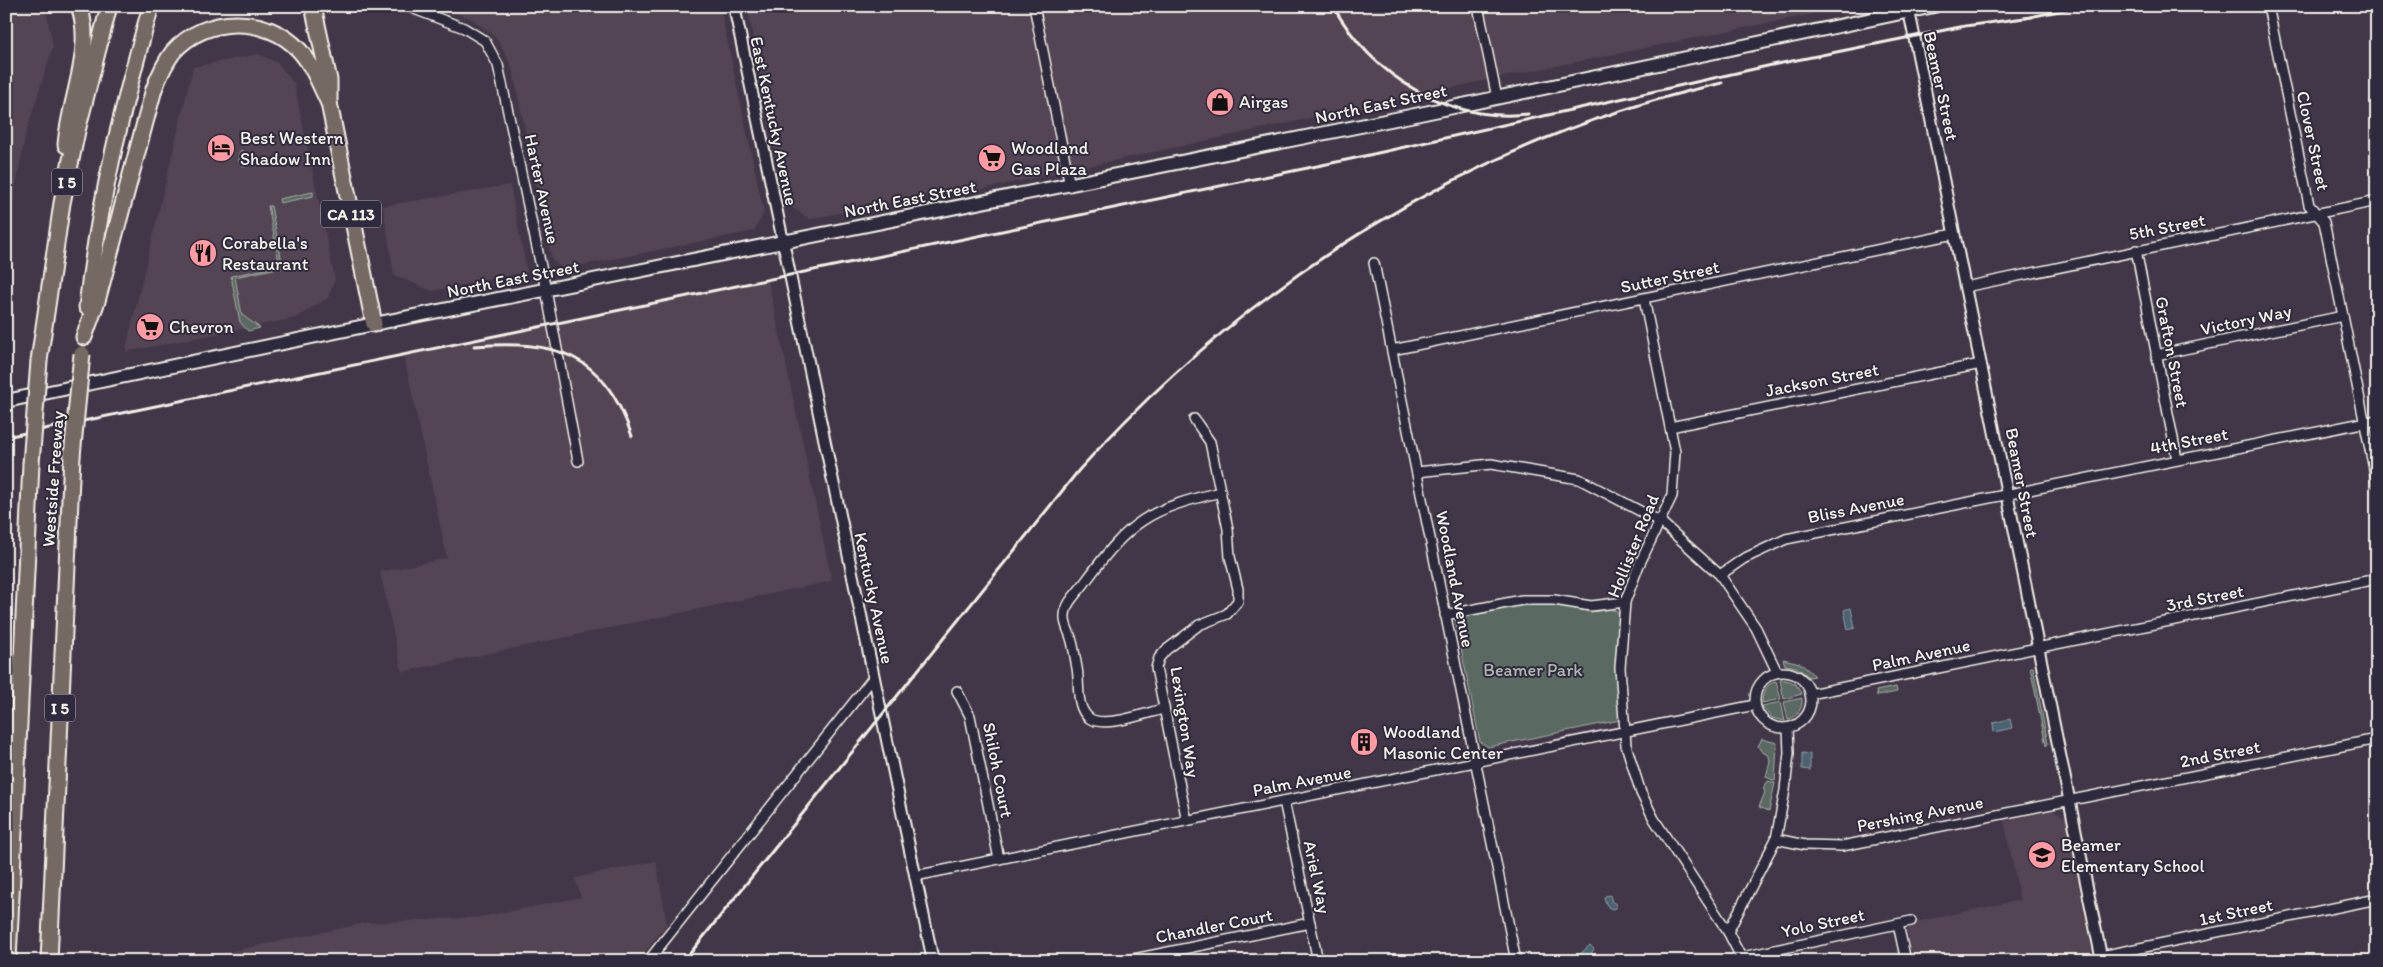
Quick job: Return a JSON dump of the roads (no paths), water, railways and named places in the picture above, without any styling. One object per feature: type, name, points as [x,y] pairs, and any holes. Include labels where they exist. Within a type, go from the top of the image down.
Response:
[{"type":"highway","points":[[62,203],[68,125],[83,53],[84,32],[80,6]]},
{"type":"highway","name":"Westside Freeway","points":[[8,961],[31,464],[39,361],[62,203],[79,122],[109,6]]},
{"type":"highway","name":"Westside Freeway","points":[[49,961],[72,456],[82,354],[93,259],[113,156],[133,69],[151,6]]},
{"type":"highway","name":"CA 113","points":[[313,6],[329,80],[328,103],[374,324]]},
{"type":"highway","points":[[84,336],[97,301],[154,89],[162,68],[174,51],[188,40],[215,26],[238,24],[258,26],[286,38],[300,50],[311,67],[328,103]]},
{"type":"main road","name":"North East Street","points":[[6,401],[374,324],[1070,186],[1497,98],[1908,9],[1934,6]]},
{"type":"street","name":"Harter Avenue","points":[[406,6],[464,28],[485,41],[498,65],[546,290],[578,461]]},
{"type":"street","name":"East Kentucky Avenue","points":[[734,6],[783,242]]},
{"type":"street","points":[[1034,6],[1070,186]]},
{"type":"street","points":[[1478,6],[1497,98]]},
{"type":"street","name":"Clover Street","points":[[2268,6],[2309,205],[2324,222],[2377,484]]},
{"type":"street","name":"Beamer Street","points":[[1908,9],[2102,958]]},
{"type":"street","name":"5th Street","points":[[1965,287],[2377,201]]},
{"type":"street","name":"Sutter Street","points":[[1392,350],[1954,234]]},
{"type":"street","name":"Kentucky Avenue","points":[[783,242],[933,961]]},
{"type":"street","name":"Grafton Street","points":[[2136,250],[2177,459]]},
{"type":"street","name":"Woodland Avenue","points":[[1374,263],[1516,961]]},
{"type":"street","name":"Hollister Road","points":[[1644,299],[1675,452],[1675,473],[1672,496],[1639,565],[1625,602],[1620,668],[1624,731],[1631,765],[1654,819],[1728,932],[1742,959]]},
{"type":"street","name":"Victory Way","points":[[2156,355],[2343,316]]},
{"type":"street","name":"Jackson Street","points":[[1670,427],[1981,364]]},
{"type":"street","points":[[1163,709],[1111,723],[1089,718],[1082,709],[1079,677],[1064,615],[1068,603],[1129,529],[1146,517],[1164,508],[1221,492],[1210,442],[1194,419]]},
{"type":"street","name":"4th Street","points":[[2007,494],[2377,420]]},
{"type":"street","points":[[1417,472],[1491,464],[1579,479],[1661,522],[1720,575],[1756,628],[1777,672]]},
{"type":"street","name":"Lexington Way","points":[[1187,821],[1156,668],[1159,658],[1166,650],[1199,626],[1226,614],[1238,601],[1238,589],[1230,557],[1228,529],[1221,492]]},
{"type":"street","name":"Bliss Avenue","points":[[1720,575],[1743,559],[1786,539],[2007,494]]},
{"type":"street","name":"3rd Street","points":[[2039,648],[2377,579]]},
{"type":"street","points":[[1445,616],[1522,600],[1554,600],[1591,606],[1625,602]]},
{"type":"street","name":"Palm Avenue","points":[[1810,694],[2039,648]]},
{"type":"street","points":[[1777,672],[1792,673],[1798,676],[1808,687],[1810,694],[1811,702],[1806,716],[1788,728],[1774,727],[1767,724],[1757,713],[1754,698],[1759,684],[1770,674],[1777,672]]},
{"type":"street","points":[[648,961],[873,678]]},
{"type":"street","name":"Shiloh Court","points":[[957,691],[970,716],[1000,859]]},
{"type":"street","name":"Palm Avenue","points":[[915,876],[1755,706]]},
{"type":"street","points":[[1728,932],[1776,838],[1785,790],[1789,753],[1788,728]]},
{"type":"street","name":"2nd Street","points":[[2070,801],[2377,739]]},
{"type":"street","name":"Ariel Way","points":[[1284,801],[1318,961]]},
{"type":"street","name":"Pershing Avenue","points":[[1776,838],[1805,845],[1842,846],[2070,801]]},
{"type":"street","name":"1st Street","points":[[2102,958],[2377,899]]},
{"type":"street","name":"Yolo Street","points":[[1742,959],[1911,921]]},
{"type":"street","name":"Chandler Court","points":[[1124,961],[1310,923]]},
{"type":"street","points":[[1898,924],[1906,961]]},
{"type":"water","points":[[241,150],[247,154],[249,164],[245,167],[239,162]]},
{"type":"water","points":[[1851,608],[1855,628],[1848,630],[1844,610]]},
{"type":"water","points":[[2010,719],[2012,728],[1994,732],[1993,723]]},
{"type":"water","points":[[1802,753],[1810,754],[1810,770],[1802,769]]},
{"type":"water","points":[[1610,895],[1612,902],[1616,904],[1616,908],[1608,907],[1604,899],[1605,896]]},
{"type":"water","points":[[1590,945],[1594,949],[1587,960],[1581,961],[1579,955]]},
{"type":"railway","points":[[1333,6],[1349,31],[1368,53],[1390,73],[1414,89],[1441,102],[1468,111],[1498,115],[1528,114]]},
{"type":"railway","points":[[2025,18],[2084,6]]},
{"type":"railway","points":[[6,437],[1351,159],[1772,65],[1965,26],[2032,17]]},
{"type":"railway","points":[[684,961],[1079,470],[1145,401],[1216,338],[1292,279],[1371,227],[1454,180],[1540,141],[1630,108],[1722,83]]},
{"type":"railway","points":[[474,346],[529,346],[552,350],[573,357],[591,369],[607,386],[620,408],[632,436]]},
{"type":"place","name":"Airgas","points":[[1220,102]]},
{"type":"place","name":"Best Western Shadow Inn","points":[[221,148]]},
{"type":"place","name":"Woodland Gas Plaza","points":[[992,158]]},
{"type":"place","name":"Corabella's Restaurant","points":[[203,253]]},
{"type":"place","name":"Chevron","points":[[150,327]]},
{"type":"place","name":"Woodland Masonic Center","points":[[1364,742]]},
{"type":"place","name":"Beamer Elementary School","points":[[2042,855]]},
{"type":"park label","name":"Beamer Park","points":[[1533,670]]}]
